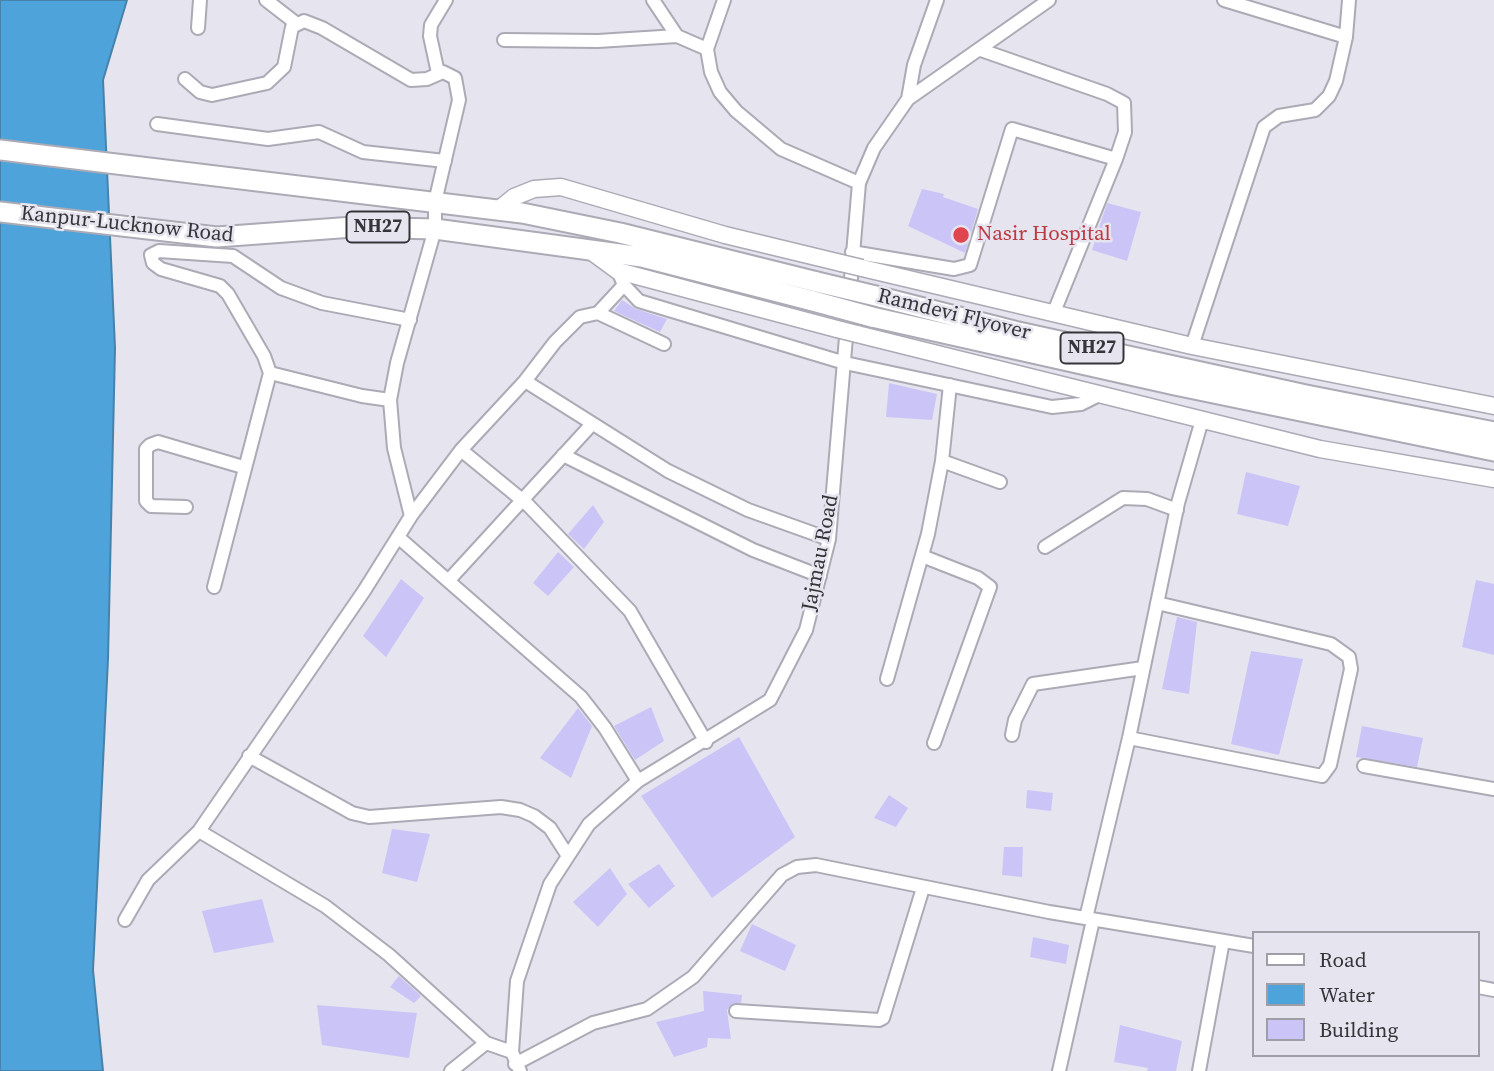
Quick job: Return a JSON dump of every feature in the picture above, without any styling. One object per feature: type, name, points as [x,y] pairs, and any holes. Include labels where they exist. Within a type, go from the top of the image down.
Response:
[{"type":"highway","name":"NH27","points":[[0,150],[498,210]]},
{"type":"highway","name":"Ramdevi Flyover","points":[[498,210],[565,220],[815,291],[895,323],[1494,452]]},
{"type":"highway","name":"Kanpur-Lucknow Road","points":[[0,212],[217,237],[364,227],[435,229],[589,249]]},
{"type":"highway","name":"Ramdevi Flyover","points":[[589,249],[815,291],[1494,432]]},
{"type":"main road","points":[[498,210],[514,197],[534,189],[561,187],[725,235],[846,258],[862,268],[1192,346],[1494,406]]},
{"type":"main road","points":[[589,249],[621,278],[1320,449],[1494,479]]},
{"type":"street","points":[[198,28],[200,0]]},
{"type":"street","points":[[266,0],[297,24]]},
{"type":"street","points":[[438,73],[430,36],[431,25],[446,0]]},
{"type":"street","points":[[653,0],[677,36]]},
{"type":"street","points":[[724,0],[707,49],[711,72],[720,92],[736,111],[781,149],[859,183]]},
{"type":"street","points":[[908,99],[914,65],[937,0]]},
{"type":"street","name":"Jajmau Road","points":[[516,1062],[517,981],[550,884],[589,824],[638,781],[706,742],[770,700],[806,630],[829,539],[845,363],[846,258],[859,183],[874,148],[908,99],[1049,0]]},
{"type":"street","points":[[1223,0],[1254,5],[1346,37]]},
{"type":"street","points":[[1192,346],[1264,127],[1279,116],[1308,113],[1323,104],[1336,81],[1346,37],[1349,0]]},
{"type":"street","points":[[185,79],[200,92],[212,95],[267,83],[284,67],[289,34],[297,24],[304,21],[323,28],[411,80],[427,79],[447,72],[455,78],[459,100],[435,202],[435,229],[390,400],[394,448],[411,516]]},
{"type":"street","points":[[504,40],[598,41],[677,36],[707,49]]},
{"type":"street","points":[[981,50],[1107,94],[1124,103],[1125,132],[1116,159],[1054,312]]},
{"type":"street","points":[[157,124],[258,138],[319,132],[363,152],[445,161]]},
{"type":"street","points":[[846,258],[954,270],[970,265],[1012,129],[1116,159]]},
{"type":"street","points":[[214,587],[239,497],[243,467],[270,373],[264,356],[229,294],[220,286],[161,269],[153,264],[151,254],[159,251],[233,256],[281,289],[322,303],[410,320]]},
{"type":"street","points":[[598,313],[621,278],[639,301],[845,363],[1052,407],[1081,404],[1099,395]]},
{"type":"street","points":[[125,920],[148,880],[199,831],[364,591],[411,516],[461,450],[525,381],[555,342],[580,317],[598,313],[664,344]]},
{"type":"street","points":[[270,373],[346,393],[390,400]]},
{"type":"street","points":[[525,381],[668,471],[748,510],[829,539]]},
{"type":"street","points":[[887,679],[922,556],[942,461],[950,385]]},
{"type":"street","points":[[1059,1071],[1177,510],[1202,421]]},
{"type":"street","points":[[449,580],[592,424]]},
{"type":"street","points":[[186,507],[151,506],[146,501],[146,449],[150,445],[158,442],[243,467]]},
{"type":"street","points":[[461,450],[522,500],[630,611],[706,742]]},
{"type":"street","points":[[563,455],[753,550],[820,576]]},
{"type":"street","points":[[942,461],[1000,482]]},
{"type":"street","points":[[1045,547],[1123,498],[1147,499],[1177,510]]},
{"type":"street","points":[[398,537],[581,697],[606,728],[638,781]]},
{"type":"street","points":[[922,556],[978,578],[990,587],[934,743]]},
{"type":"street","points":[[1129,738],[1322,776],[1330,765],[1352,669],[1349,657],[1331,644],[1157,603]]},
{"type":"street","points":[[1012,735],[1015,720],[1033,684],[1143,668]]},
{"type":"street","points":[[249,756],[352,813],[369,817],[502,807],[520,810],[550,828],[569,856]]},
{"type":"street","points":[[1364,766],[1494,789]]},
{"type":"street","points":[[199,831],[325,906],[389,955],[486,1043],[516,1062],[593,1023],[647,1009],[693,977],[782,876],[797,867],[816,865],[1090,919],[1252,946]]},
{"type":"street","points":[[736,1011],[879,1020],[883,1018],[923,888]]},
{"type":"street","points":[[1199,1071],[1223,941]]},
{"type":"street","points":[[451,1071],[486,1043]]},
{"type":"water","points":[[0,0],[127,0],[103,80],[115,348],[108,659],[93,970],[103,1071],[0,1071]]},
{"type":"building","points":[[922,189],[944,194],[943,197],[978,209],[965,253],[908,226]]},
{"type":"building","points":[[1107,203],[1141,212],[1127,261],[1092,250]]},
{"type":"building","points":[[622,300],[636,309],[667,319],[660,332],[614,311]]},
{"type":"building","points":[[889,383],[937,394],[932,420],[886,417]]},
{"type":"building","points":[[1246,472],[1300,486],[1288,526],[1237,514]]},
{"type":"building","points":[[593,505],[604,522],[584,549],[568,534]]},
{"type":"building","points":[[558,552],[574,567],[548,596],[533,583]]},
{"type":"building","points":[[401,579],[424,598],[386,657],[363,636]]},
{"type":"building","points":[[1476,580],[1494,584],[1494,655],[1462,647]]},
{"type":"building","points":[[1177,617],[1197,622],[1189,694],[1162,689]]},
{"type":"building","points":[[1251,651],[1303,659],[1279,755],[1231,744]]},
{"type":"building","points":[[651,707],[664,741],[635,760],[614,726]]},
{"type":"building","points":[[578,708],[592,726],[571,778],[540,758]]},
{"type":"building","points":[[1362,726],[1423,738],[1417,767],[1356,757]]},
{"type":"building","points":[[739,737],[795,837],[712,898],[641,796]]},
{"type":"building","points":[[1027,790],[1053,793],[1051,811],[1026,808]]},
{"type":"building","points":[[889,795],[908,808],[896,827],[874,818]]},
{"type":"building","points":[[392,829],[430,834],[417,882],[382,873]]},
{"type":"building","points":[[1004,847],[1023,847],[1022,877],[1002,875]]},
{"type":"building","points":[[659,864],[675,886],[649,908],[628,884]]},
{"type":"building","points":[[610,868],[627,894],[598,927],[573,902]]},
{"type":"building","points":[[262,899],[274,942],[214,953],[202,911]]},
{"type":"building","points":[[752,924],[796,945],[785,971],[740,951]]},
{"type":"building","points":[[1033,937],[1069,945],[1066,964],[1030,957]]},
{"type":"building","points":[[399,976],[421,996],[414,1003],[390,987]]},
{"type":"building","points":[[703,991],[742,995],[741,1003],[732,1004],[727,1010],[731,1039],[708,1038],[707,1047],[674,1057],[656,1022],[704,1011]]},
{"type":"building","points":[[317,1005],[417,1013],[409,1058],[322,1045]]},
{"type":"building","points":[[1120,1025],[1182,1041],[1176,1071],[1147,1071],[1148,1068],[1114,1062]]},
{"type":"place","name":"Nasir Hospital","points":[[961,235]]}]
